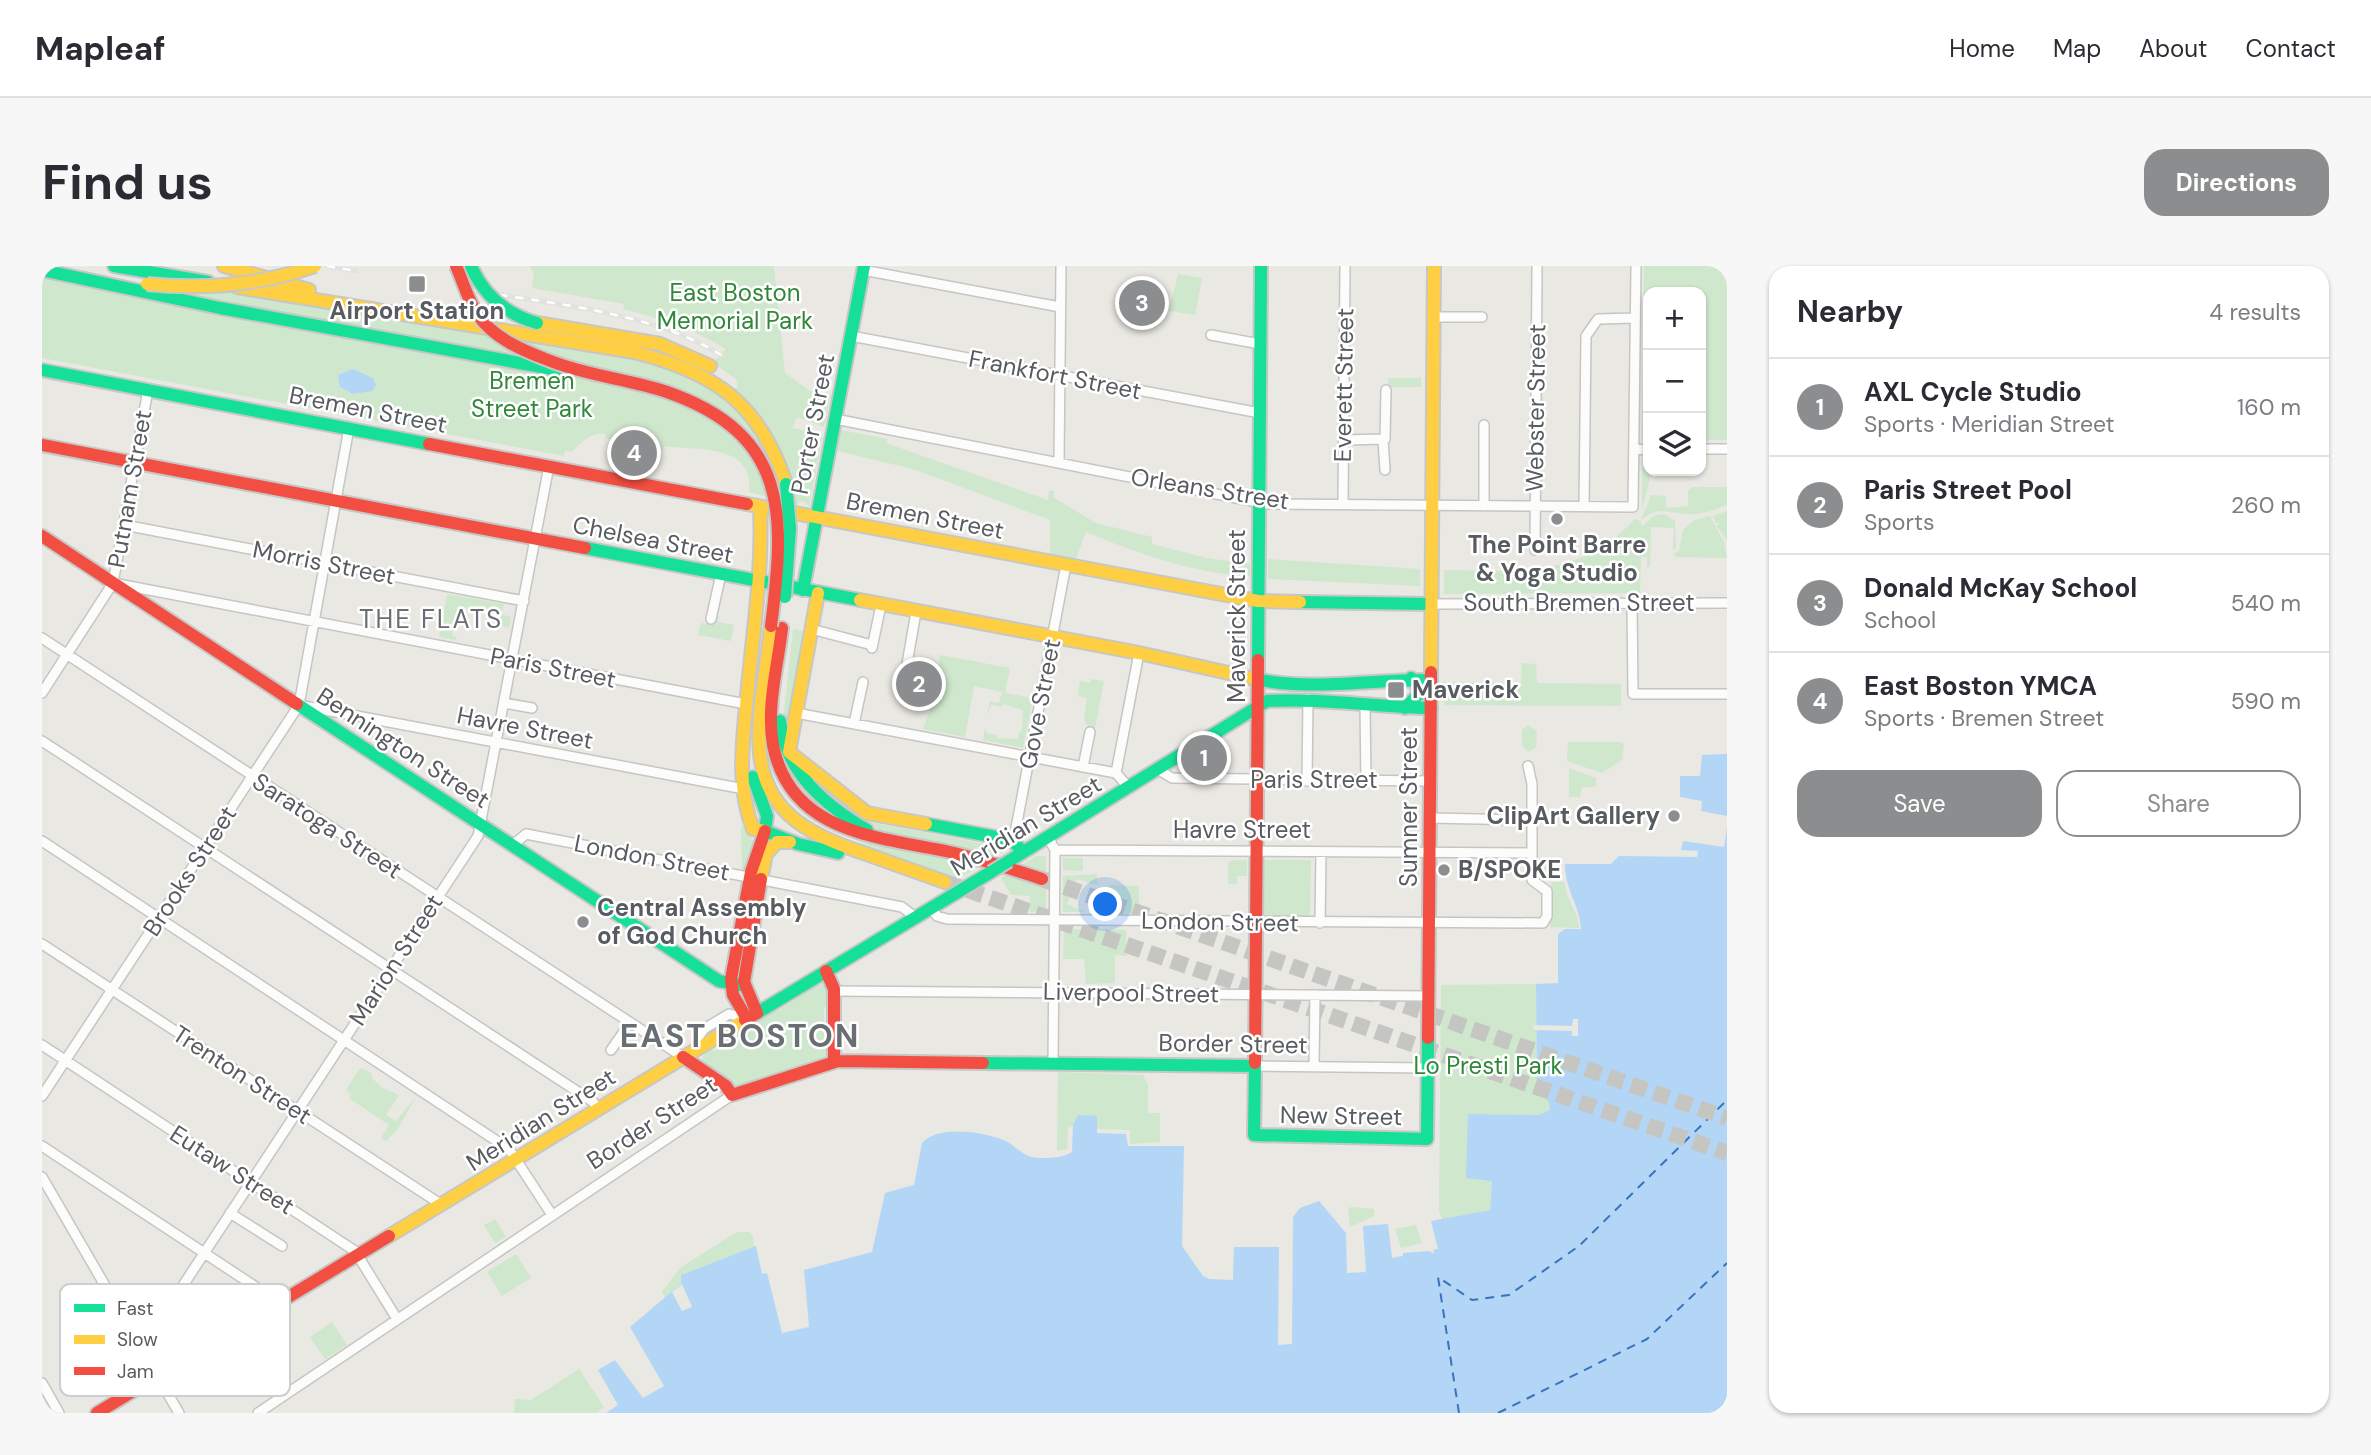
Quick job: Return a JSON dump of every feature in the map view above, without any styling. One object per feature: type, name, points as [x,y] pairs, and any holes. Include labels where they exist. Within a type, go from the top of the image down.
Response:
[{"type":"main road","points":[[114,266],[649,355],[708,370]]},
{"type":"main road","points":[[223,266],[430,319]]},
{"type":"main road","points":[[146,288],[239,286],[279,278],[315,266]]},
{"type":"main road","points":[[456,266],[471,304],[499,337],[535,357],[596,377]]},
{"type":"main road","points":[[471,266],[481,286],[499,305],[516,316],[537,323],[660,344],[740,388],[777,440],[786,484],[790,528],[777,627],[759,699],[752,764],[754,782],[767,816],[738,985],[752,1016]]},
{"type":"main road","name":"Maverick Street","points":[[1254,1135],[1261,266]]},
{"type":"main road","name":"Sumner Street","points":[[1427,1139],[1434,266]]},
{"type":"main road","name":"Porter Street","points":[[803,590],[864,268]]},
{"type":"main road","points":[[44,271],[146,288],[664,389],[696,400],[732,424],[758,453],[771,481],[778,515],[779,547],[773,747],[791,787],[809,807],[836,826],[962,855],[1042,879]]},
{"type":"main road","name":"Bremen Street","points":[[42,370],[760,507],[815,524],[1066,565],[1258,601],[1431,604]]},
{"type":"main road","name":"Chelsea Street","points":[[42,445],[1139,653],[1277,683],[1351,684],[1378,679],[1431,680]]},
{"type":"main road","points":[[760,507],[763,545],[746,704],[744,789],[748,823],[754,829],[790,842],[824,851],[865,854]]},
{"type":"main road","points":[[763,545],[815,524]]},
{"type":"main road","name":"Bennington Street","points":[[42,536],[719,981],[738,985]]},
{"type":"main road","points":[[789,752],[818,593]]},
{"type":"main road","points":[[766,676],[760,753],[772,795],[785,815],[802,830],[944,881]]},
{"type":"main road","points":[[1405,708],[1418,695],[1417,685],[1411,678]]},
{"type":"main road","points":[[776,691],[781,736],[817,797],[843,816],[884,839]]},
{"type":"main road","name":"Meridian Street","points":[[290,1297],[1009,861],[1020,848],[1048,837],[1258,707],[1272,700],[1308,699],[1431,708]]},
{"type":"main road","points":[[789,752],[867,813],[1020,848]]},
{"type":"main road","points":[[755,878],[769,848],[777,842],[790,842]]},
{"type":"main road","points":[[826,971],[834,991],[834,1062]]},
{"type":"main road","points":[[683,1057],[726,1086],[732,1095]]},
{"type":"main road","name":"Border Street","points":[[732,1095],[834,1062],[1254,1066]]},
{"type":"main road","name":"New Street","points":[[1254,1135],[1427,1139]]},
{"type":"main road","name":"Meridian Street","points":[[97,1413],[125,1396]]},
{"type":"street","points":[[1059,463],[1061,266]]},
{"type":"street","name":"Everett Street","points":[[1343,504],[1345,266]]},
{"type":"street","name":"Webster Street","points":[[1535,550],[1537,266]]},
{"type":"street","points":[[1636,266],[1634,449],[1643,450]]},
{"type":"street","points":[[864,268],[1060,307]]},
{"type":"street","points":[[1433,317],[1482,317]]},
{"type":"street","points":[[1584,506],[1586,336],[1598,319],[1635,318]]},
{"type":"street","points":[[1211,335],[1260,344]]},
{"type":"street","name":"Frankfort Street","points":[[851,336],[1259,414]]},
{"type":"street","name":"Putnam Street","points":[[42,693],[113,583],[148,390]]},
{"type":"street","points":[[1385,390],[1385,470]]},
{"type":"street","points":[[1484,425],[1484,506]]},
{"type":"street","name":"Orleans Street","points":[[833,426],[1059,463],[1259,502],[1633,507],[1634,449]]},
{"type":"street","name":"Brooks Street","points":[[42,1096],[299,705],[349,428]]},
{"type":"street","points":[[1344,440],[1383,440]]},
{"type":"street","points":[[1706,449],[1727,449]]},
{"type":"street","name":"Marion Street","points":[[185,1284],[478,836],[549,466]]},
{"type":"street","name":"Morris Street","points":[[124,525],[524,601]]},
{"type":"street","name":"Gove Street","points":[[1020,848],[1015,833],[1066,565]]},
{"type":"street","points":[[711,619],[721,574]]},
{"type":"street","name":"Paris Street","points":[[113,583],[746,704]]},
{"type":"street","points":[[1632,602],[1633,694],[1727,694]]},
{"type":"street","name":"South Bremen Street","points":[[1431,604],[1727,603]]},
{"type":"street","points":[[811,629],[872,647],[881,605]]},
{"type":"street","points":[[903,687],[916,612]]},
{"type":"street","name":"Saratoga Street","points":[[42,638],[683,1057]]},
{"type":"street","points":[[1116,773],[1139,653]]},
{"type":"street","points":[[855,724],[863,682]]},
{"type":"street","points":[[1307,780],[1308,699]]},
{"type":"street","points":[[504,703],[532,708]]},
{"type":"street","name":"Havre Street","points":[[299,705],[744,789]]},
{"type":"street","points":[[1365,705],[1366,781]]},
{"type":"street","points":[[796,713],[1116,773],[1129,788]]},
{"type":"street","points":[[1083,767],[1090,732]]},
{"type":"street","points":[[42,741],[592,1101],[599,1110]]},
{"type":"street","points":[[1528,766],[1532,784],[1532,853]]},
{"type":"street","name":"Paris Street","points":[[1159,769],[1172,778],[1430,781]]},
{"type":"street","points":[[1430,818],[1531,820]]},
{"type":"street","name":"London Street","points":[[513,845],[526,834],[902,907],[915,917]]},
{"type":"street","points":[[1048,837],[1055,850],[1053,1063]]},
{"type":"street","points":[[42,841],[509,1149],[552,1215]]},
{"type":"street","name":"Havre Street","points":[[1055,850],[1532,853]]},
{"type":"street","points":[[1320,923],[1321,852]]},
{"type":"street","name":"London Street","points":[[931,908],[944,919],[1429,925],[1543,923],[1546,916],[1546,891],[1532,880],[1532,853]]},
{"type":"street","name":"Trenton Street","points":[[42,944],[442,1205]]},
{"type":"street","name":"Liverpool Street","points":[[834,991],[1428,996]]},
{"type":"street","points":[[1314,1066],[1315,995]]},
{"type":"street","points":[[611,1050],[630,1023]]},
{"type":"street","name":"Eutaw Street","points":[[42,1045],[359,1255],[397,1319]]},
{"type":"street","name":"Border Street","points":[[1254,1066],[1428,1068]]},
{"type":"street","name":"Border Street","points":[[290,1391],[732,1095]]},
{"type":"street","points":[[42,1146],[252,1284]]},
{"type":"street","points":[[42,1177],[102,1284]]},
{"type":"street","points":[[230,1213],[282,1246]]},
{"type":"street","points":[[42,1383],[59,1413]]},
{"type":"street","name":"Marion Street","points":[[117,1396],[118,1400]]},
{"type":"street","points":[[169,1396],[179,1413]]},
{"type":"street","name":"Border Street","points":[[258,1413],[283,1396]]},
{"type":"green space","name":"Bremen Street Park","points":[[529,266],[774,266],[785,373],[810,391],[831,395],[824,427],[797,417],[792,428],[823,434],[809,507],[800,501],[797,505],[749,492],[748,476],[742,464],[720,452],[664,446],[663,450],[605,438],[605,434],[595,434],[572,452],[565,451],[564,456],[42,358],[42,276],[145,295],[149,276],[626,356],[682,369],[729,398],[738,386],[736,379],[713,363],[726,349],[676,325],[623,309],[624,304],[532,288],[534,273]]},
{"type":"green space","points":[[1644,266],[1727,266],[1727,440],[1706,440],[1706,287],[1644,287]]},
{"type":"green space","points":[[1178,274],[1202,278],[1195,315],[1169,311]]},
{"type":"green space","points":[[1643,353],[1643,440],[1642,440]]},
{"type":"green space","points":[[1388,378],[1421,378],[1421,387],[1388,387]]},
{"type":"green space","points":[[841,430],[887,439],[886,443],[1048,500],[1049,491],[1054,491],[1054,498],[1096,523],[1152,537],[1152,544],[1207,558],[1250,564],[1250,576],[1187,567],[1086,532],[1075,561],[1050,555],[1050,520],[913,469],[837,451]]},
{"type":"green space","points":[[1642,459],[1643,476],[1650,478],[1642,510]]},
{"type":"green space","points":[[1692,487],[1727,487],[1727,505],[1698,514],[1659,511],[1641,520],[1651,495],[1666,496],[1666,508],[1688,506],[1688,491]]},
{"type":"green space","points":[[1727,511],[1726,539],[1716,525],[1721,523],[1716,523],[1713,516]]},
{"type":"green space","points":[[1664,514],[1675,521],[1676,549],[1673,549],[1674,528],[1651,527],[1650,567],[1647,567],[1647,557],[1641,557],[1640,593],[1444,594],[1444,570],[1523,570],[1570,562],[1614,538],[1635,519],[1641,521],[1642,527],[1653,516]]},
{"type":"green space","points":[[1710,516],[1724,542],[1727,558],[1676,557],[1673,554],[1679,551],[1683,530],[1694,520]]},
{"type":"green space","points":[[1268,559],[1420,569],[1420,586],[1268,579]]},
{"type":"green space","points":[[447,594],[504,604],[501,614],[511,617],[509,628],[499,625],[497,613],[487,611],[486,614],[458,606],[452,636],[457,637],[456,640],[439,637]]},
{"type":"green space","points":[[712,615],[719,616],[718,622],[734,625],[731,641],[698,635],[701,623],[710,624]]},
{"type":"green space","points":[[793,629],[803,631],[806,635],[789,723],[783,721]]},
{"type":"green space","points":[[940,655],[1010,668],[1005,693],[1033,698],[1023,748],[983,740],[985,727],[987,733],[997,735],[997,738],[1018,739],[1019,731],[1022,731],[1023,710],[1003,704],[1002,707],[991,705],[987,716],[990,701],[999,703],[1002,692],[974,686],[965,737],[923,729],[931,706]]},
{"type":"green space","points":[[1522,663],[1536,664],[1537,683],[1621,684],[1621,706],[1444,705],[1443,682],[1521,683]]},
{"type":"green space","points":[[1091,679],[1104,681],[1095,728],[1088,727],[1084,719],[1087,698],[1078,696],[1080,681],[1090,683]]},
{"type":"green space","points":[[1528,725],[1537,731],[1536,748],[1528,752],[1522,745],[1522,730]]},
{"type":"green space","points":[[1568,742],[1620,742],[1624,744],[1622,760],[1602,773],[1567,761]]},
{"type":"green space","points":[[1569,768],[1596,778],[1596,787],[1582,787],[1580,797],[1569,797]]},
{"type":"green space","points":[[866,821],[1004,848],[1004,851],[993,858],[883,832]]},
{"type":"green space","points":[[741,824],[754,841],[746,872],[742,870]]},
{"type":"green space","points":[[856,842],[916,851],[981,866],[942,889],[855,845]]},
{"type":"green space","points":[[1036,856],[1046,856],[1046,912],[1030,912],[1030,896],[1011,895],[1001,878]]},
{"type":"green space","points":[[1063,858],[1083,858],[1083,871],[1063,870]]},
{"type":"green space","points":[[1540,859],[1554,859],[1560,864],[1560,879],[1540,879]]},
{"type":"green space","points":[[1232,860],[1247,860],[1247,876],[1237,876],[1237,884],[1228,884],[1228,863]]},
{"type":"green space","points":[[1264,860],[1311,860],[1310,916],[1263,916]]},
{"type":"green space","points":[[1097,874],[1097,885],[1077,879],[1067,904],[1085,912],[1063,912],[1063,876]]},
{"type":"green space","points":[[1551,882],[1565,882],[1579,928],[1550,927]]},
{"type":"green space","points":[[1109,885],[1139,886],[1139,913],[1108,913]]},
{"type":"green space","points":[[1064,929],[1126,930],[1127,956],[1115,955],[1115,983],[1086,984],[1084,959],[1063,959]]},
{"type":"green space","name":"Lo Presti Park","points":[[1536,984],[1537,1080],[1550,1103],[1550,1110],[1539,1115],[1468,1114],[1492,1181],[1490,1210],[1442,1219],[1439,1211],[1441,985]]},
{"type":"green space","points":[[818,985],[828,986],[830,1007],[824,1007],[824,1044],[830,1045],[829,1053],[823,1059],[735,1087],[704,1065],[702,1058],[708,1050],[715,1050],[773,1011],[778,1011]]},
{"type":"green space","points":[[360,1068],[372,1073],[371,1077],[381,1087],[399,1095],[386,1115],[396,1121],[416,1097],[397,1130],[386,1141],[381,1138],[389,1125],[349,1098],[351,1094],[346,1090]]},
{"type":"green space","points":[[1058,1072],[1143,1075],[1148,1085],[1148,1113],[1160,1113],[1160,1142],[1130,1144],[1130,1130],[1097,1129],[1097,1116],[1068,1128],[1067,1149],[1057,1151]]},
{"type":"green space","points":[[1348,1208],[1374,1209],[1374,1216],[1350,1227]]},
{"type":"green space","points":[[495,1219],[506,1237],[495,1243],[484,1225]]},
{"type":"green space","points":[[1416,1225],[1422,1243],[1401,1248],[1395,1229]]},
{"type":"green space","points":[[737,1232],[749,1232],[753,1237],[754,1247],[681,1275],[682,1284],[665,1298],[662,1292],[680,1268]]},
{"type":"green space","points":[[516,1254],[531,1278],[502,1296],[487,1272]]},
{"type":"green space","points":[[332,1322],[347,1345],[325,1359],[310,1337]]},
{"type":"green space","points":[[579,1369],[604,1407],[596,1413],[514,1413],[515,1399],[531,1400]]},
{"type":"water","points":[[353,369],[373,378],[376,385],[372,391],[353,394],[340,387],[338,375]]},
{"type":"water","points":[[1727,754],[1727,816],[1701,811],[1702,801],[1680,797],[1680,776],[1700,776],[1702,755]]},
{"type":"water","points":[[1727,827],[1727,1413],[606,1413],[618,1405],[598,1370],[615,1360],[643,1398],[664,1386],[630,1327],[681,1284],[681,1275],[756,1246],[762,1274],[767,1273],[782,1333],[809,1327],[804,1270],[872,1252],[885,1193],[914,1185],[922,1143],[929,1137],[950,1132],[975,1133],[1006,1141],[1029,1156],[1058,1157],[1072,1152],[1073,1125],[1078,1115],[1097,1116],[1097,1133],[1126,1134],[1128,1146],[1184,1146],[1182,1246],[1203,1276],[1209,1279],[1233,1280],[1234,1247],[1279,1247],[1278,1345],[1292,1344],[1293,1217],[1300,1208],[1319,1201],[1346,1233],[1347,1273],[1366,1272],[1363,1226],[1388,1224],[1392,1258],[1403,1256],[1403,1253],[1429,1251],[1434,1254],[1433,1250],[1438,1249],[1431,1221],[1490,1210],[1492,1181],[1466,1178],[1468,1114],[1539,1115],[1550,1110],[1549,1102],[1537,1080],[1536,984],[1558,983],[1558,934],[1565,929],[1581,929],[1567,882],[1565,864],[1611,864],[1619,856],[1697,857],[1698,851],[1681,850],[1683,841],[1724,847]]},
{"type":"pier","points":[[1573,1019],[1578,1019],[1578,1036],[1572,1036],[1572,1031],[1533,1030],[1533,1025],[1572,1026]]},
{"type":"pier","points":[[682,1284],[692,1307],[682,1311],[672,1292]]},
{"type":"ferry route","points":[[1459,1413],[1438,1277],[1472,1300],[1509,1295],[1579,1246],[1727,1100]]},
{"type":"ferry route","points":[[1498,1413],[1647,1339],[1727,1263]]},
{"type":"tunnel","points":[[1042,879],[1727,1118]]},
{"type":"tunnel","points":[[945,882],[1727,1153]]},
{"type":"railway","points":[[327,266],[356,271]]},
{"type":"railway","points":[[468,290],[599,311],[632,319],[694,340],[721,355]]},
{"type":"traffic: fast","points":[[114,266],[208,282]]},
{"type":"traffic: fast","points":[[471,266],[482,286],[497,302],[515,315],[537,323]]},
{"type":"traffic: fast","points":[[803,590],[864,266]]},
{"type":"traffic: fast","points":[[1258,660],[1261,266]]},
{"type":"traffic: fast","points":[[42,270],[220,308],[569,372]]},
{"type":"traffic: fast","points":[[42,370],[429,444]]},
{"type":"traffic: fast","points":[[785,597],[790,528],[786,484]]},
{"type":"traffic: fast","points":[[585,548],[860,600]]},
{"type":"traffic: fast","points":[[1300,602],[1431,604]]},
{"type":"traffic: fast","points":[[1251,678],[1318,685],[1431,680]]},
{"type":"traffic: fast","points":[[1405,708],[1418,695],[1417,685],[1411,678]]},
{"type":"traffic: fast","points":[[1009,861],[1267,701],[1431,708]]},
{"type":"traffic: fast","points":[[297,704],[719,981],[741,985]]},
{"type":"traffic: fast","points":[[780,721],[790,756],[810,786],[837,810],[867,830]]},
{"type":"traffic: fast","points":[[753,777],[767,816],[765,831],[798,844],[838,853]]},
{"type":"traffic: fast","points":[[926,824],[1012,840],[1023,852]]},
{"type":"traffic: fast","points":[[991,872],[1009,861]]},
{"type":"traffic: fast","points":[[757,1013],[991,872]]},
{"type":"traffic: fast","points":[[1255,1063],[1254,1135],[1427,1139],[1428,1038]]},
{"type":"traffic: fast","points":[[983,1063],[1254,1066]]},
{"type":"traffic: slow","points":[[224,266],[309,290]]},
{"type":"traffic: slow","points":[[147,284],[211,286],[253,282],[315,266]]},
{"type":"traffic: slow","points":[[1431,672],[1434,266]]},
{"type":"traffic: slow","points":[[237,287],[634,352],[662,360],[710,381],[748,412],[763,432],[786,484]]},
{"type":"traffic: slow","points":[[537,323],[660,344],[710,366]]},
{"type":"traffic: slow","points":[[747,504],[1258,601],[1300,602]]},
{"type":"traffic: slow","points":[[760,507],[759,578],[742,763],[744,797],[753,829],[765,831]]},
{"type":"traffic: slow","points":[[818,593],[789,752],[867,813],[926,824]]},
{"type":"traffic: slow","points":[[860,600],[1139,653],[1251,678]]},
{"type":"traffic: slow","points":[[771,626],[759,738],[764,776],[772,794],[783,809],[813,832],[849,848],[945,882]]},
{"type":"traffic: slow","points":[[761,879],[766,854],[777,842],[790,842]]},
{"type":"traffic: slow","points":[[389,1236],[745,1020]]},
{"type":"traffic: jam","points":[[456,266],[478,315],[510,343],[563,365],[667,392],[707,410],[737,431],[758,456],[770,484],[777,515],[778,549],[771,626]]},
{"type":"traffic: jam","points":[[429,444],[747,504]]},
{"type":"traffic: jam","points":[[42,445],[585,548]]},
{"type":"traffic: jam","points":[[42,536],[297,704]]},
{"type":"traffic: jam","points":[[782,628],[772,701],[771,731],[783,774],[798,797],[817,814],[867,835],[962,855],[1042,879]]},
{"type":"traffic: jam","points":[[1255,1063],[1258,660]]},
{"type":"traffic: jam","points":[[1428,1038],[1431,672]]},
{"type":"traffic: jam","points":[[747,1019],[733,995],[731,979],[751,872],[765,831]]},
{"type":"traffic: jam","points":[[745,1020],[757,1013],[744,982],[761,879]]},
{"type":"traffic: jam","points":[[826,971],[834,989],[834,1062]]},
{"type":"traffic: jam","points":[[683,1057],[726,1086],[732,1095],[838,1061],[983,1063]]},
{"type":"traffic: jam","points":[[290,1296],[389,1236]]},
{"type":"traffic: jam","points":[[97,1413],[125,1396]]},
{"type":"place","name":"Airport Station","points":[[417,284]]},
{"type":"place","name":"Donald McKay School","points":[[1142,303]]},
{"type":"place","name":"East Boston YMCA","points":[[634,453]]},
{"type":"place","name":"The Point Barre & Yoga Studio","points":[[1557,519]]},
{"type":"place","name":"Paris Street Pool","points":[[919,684]]},
{"type":"place","name":"Maverick","points":[[1396,690]]},
{"type":"place","name":"AXL Cycle Studio","points":[[1204,758]]},
{"type":"place","name":"ClipArt Gallery","points":[[1674,816]]},
{"type":"place","name":"B/SPOKE","points":[[1444,870]]},
{"type":"place","name":"Central Assembly of God Church","points":[[583,922]]},
{"type":"district","name":"THE FLATS","points":[[431,619]]},
{"type":"district","name":"EAST BOSTON","points":[[740,1036]]},
{"type":"park label","name":"East Boston Memorial Park","points":[[735,307]]}]
